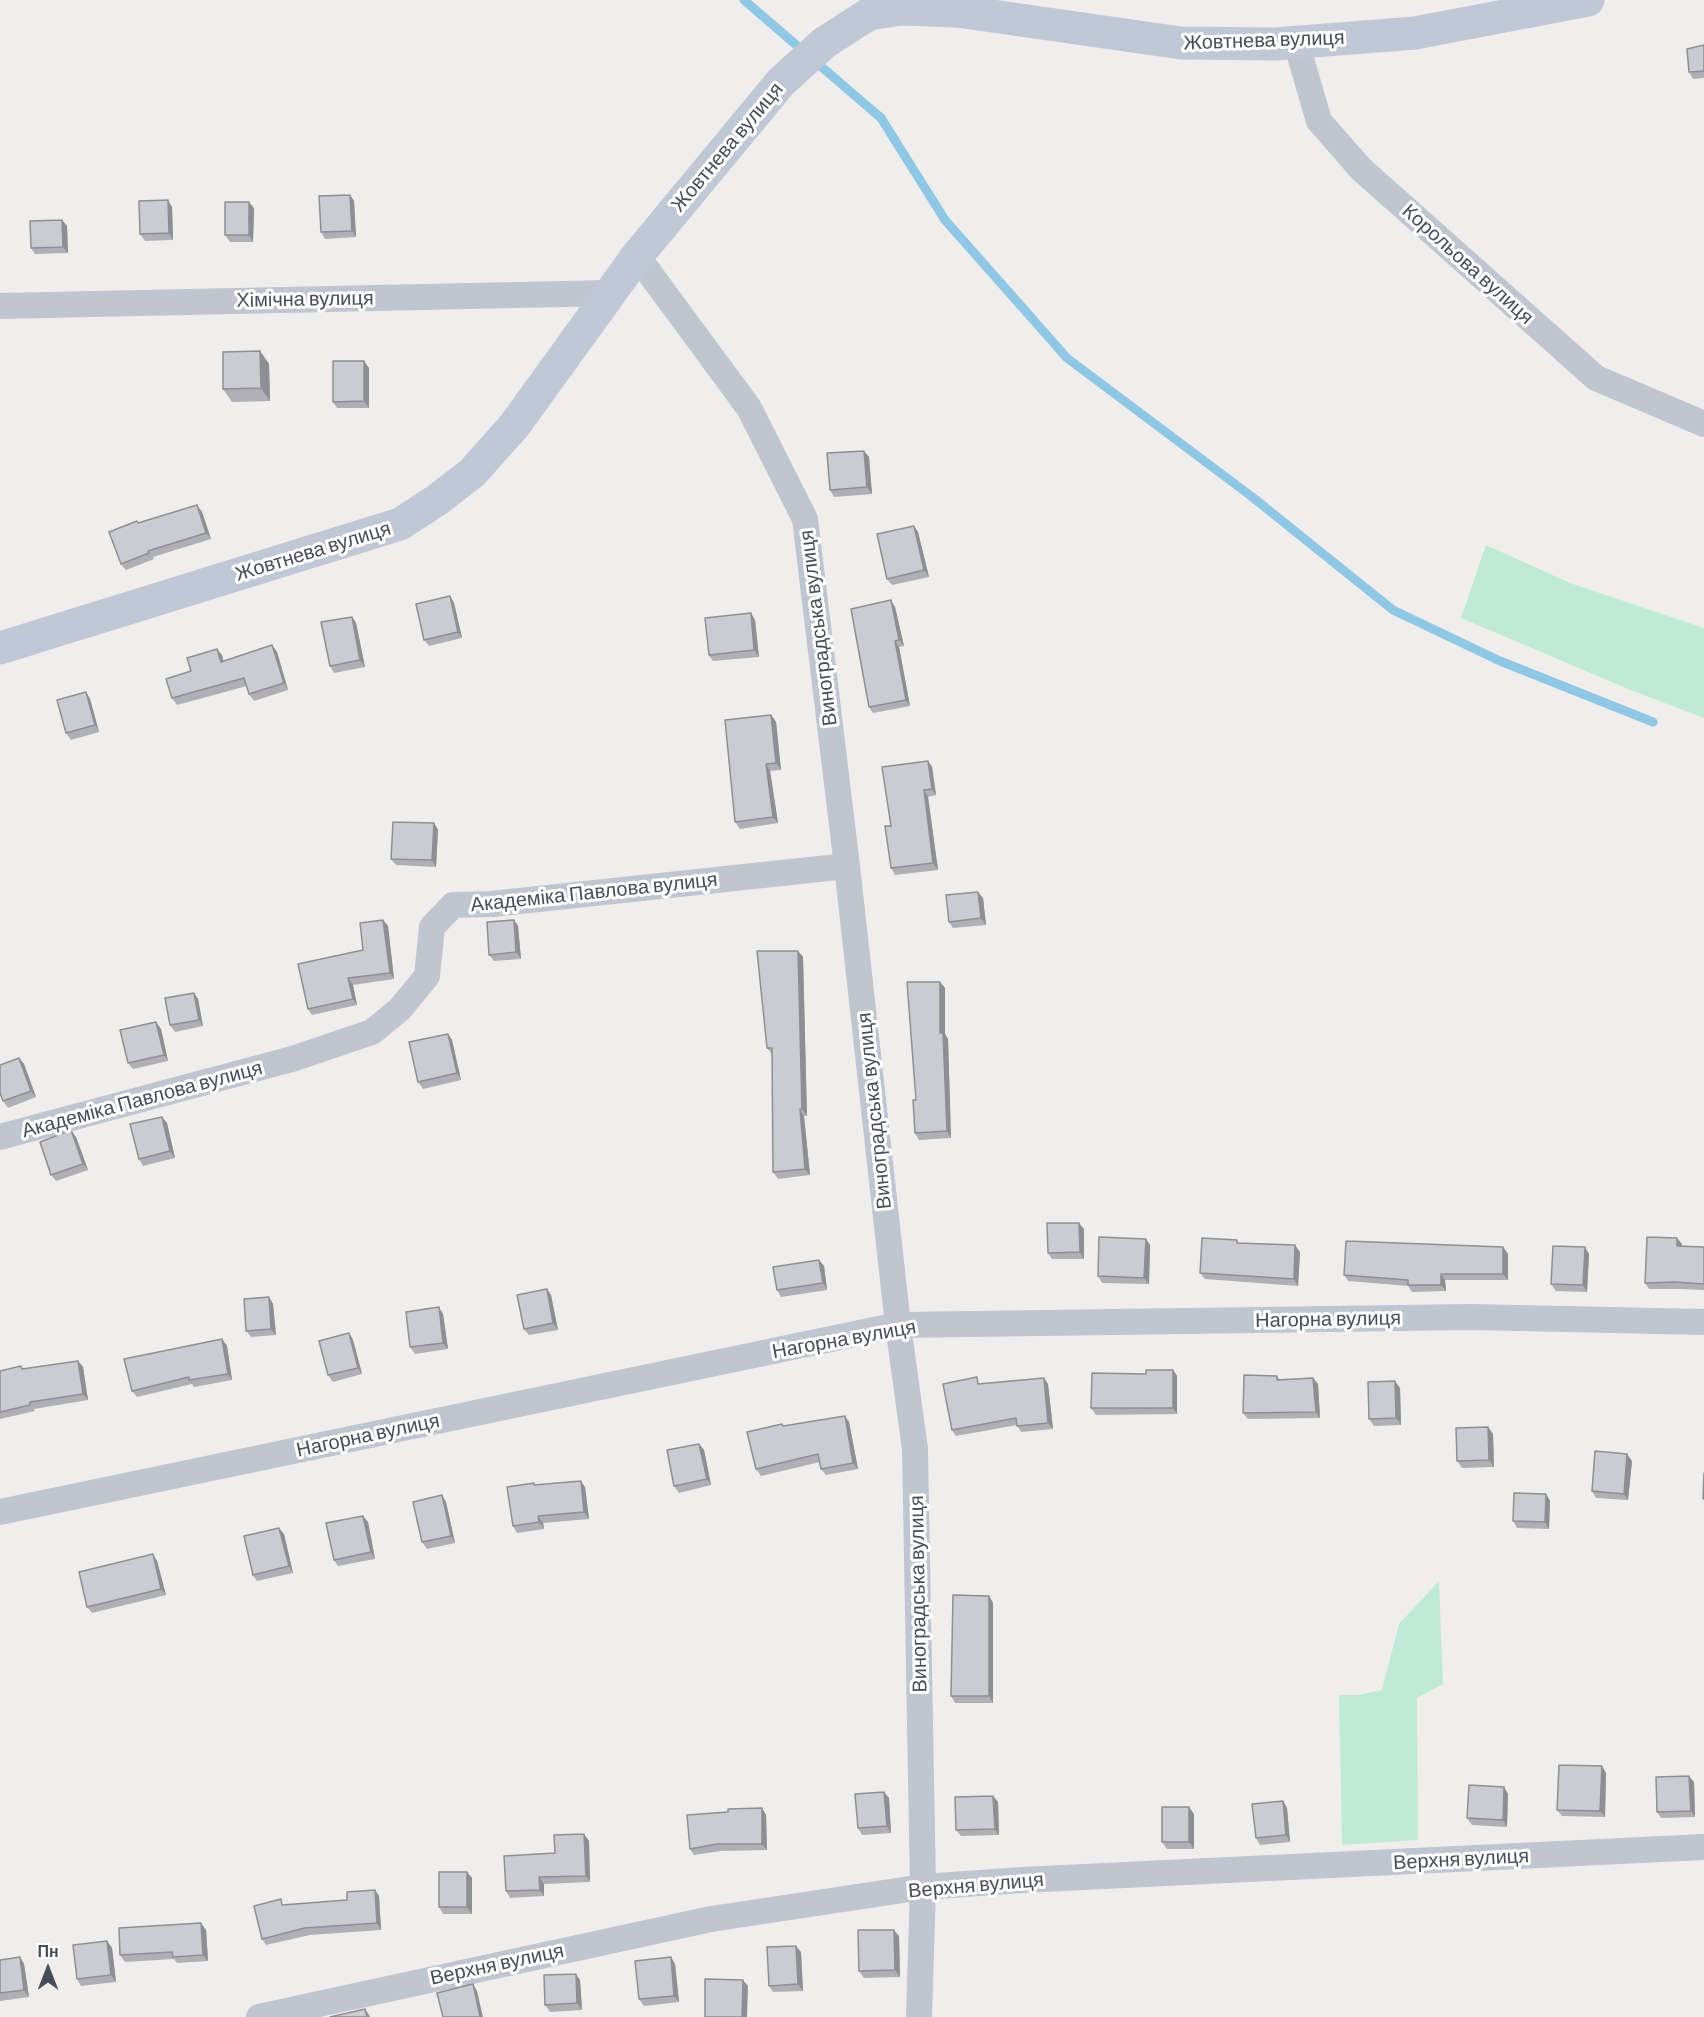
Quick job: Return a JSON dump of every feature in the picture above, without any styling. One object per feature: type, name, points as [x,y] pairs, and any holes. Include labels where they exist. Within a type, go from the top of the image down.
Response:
[{"type":"main road","name":"Жовтнева вулиця","points":[[0,648],[400,524],[472,473],[514,426],[637,256],[781,82],[824,43],[869,14],[922,9],[957,11],[1181,44],[1296,42],[1415,33],[1551,3],[1588,0]]},
{"type":"street","name":"Корольова вулиця","points":[[1296,42],[1319,121],[1361,169],[1596,378],[1704,424]]},
{"type":"street","name":"Виноградська вулиця","points":[[637,256],[749,408],[805,519],[847,866],[898,1325],[915,1449],[923,1887],[919,2017]]},
{"type":"street","name":"Хімічна вулиця","points":[[0,306],[611,293]]},
{"type":"street","name":"Академіка Павлова вулиця","points":[[0,1137],[292,1059],[372,1032],[400,1009],[427,976],[432,927],[453,905],[492,904],[847,866]]},
{"type":"street","name":"Нагорна вулиця","points":[[0,1512],[898,1325],[1471,1317],[1704,1322]]},
{"type":"street","name":"Верхня вулиця","points":[[259,2017],[711,1919],[923,1887],[1022,1880],[1704,1847]]},
{"type":"green space","points":[[1486,545],[1570,583],[1704,628],[1704,718],[1633,691],[1461,618]]},
{"type":"green space","points":[[1439,1581],[1443,1684],[1417,1698],[1418,1840],[1342,1845],[1339,1695],[1359,1695],[1382,1690],[1399,1624]]},
{"type":"building","points":[[1704,45],[1704,71],[1689,72],[1687,49]]},
{"type":"building","points":[[350,195],[352,231],[321,232],[319,196]]},
{"type":"building","points":[[168,200],[169,233],[140,234],[139,201]]},
{"type":"building","points":[[225,202],[249,202],[249,235],[225,235]]},
{"type":"building","points":[[62,220],[63,247],[31,248],[30,221]]},
{"type":"building","points":[[260,351],[261,388],[223,389],[223,352]]},
{"type":"building","points":[[333,361],[364,361],[364,401],[333,402]]},
{"type":"building","points":[[864,451],[867,487],[830,490],[827,453]]},
{"type":"building","points":[[197,505],[206,533],[148,551],[149,553],[121,564],[109,532],[137,521],[138,523]]},
{"type":"building","points":[[914,526],[924,570],[887,579],[877,534]]},
{"type":"building","points":[[450,596],[458,632],[424,640],[416,604]]},
{"type":"building","points":[[891,600],[899,640],[895,641],[906,700],[869,707],[851,609]]},
{"type":"building","points":[[751,613],[754,650],[709,655],[705,618]]},
{"type":"building","points":[[352,617],[360,660],[330,666],[321,622]]},
{"type":"building","points":[[272,645],[284,683],[249,694],[244,678],[172,698],[166,679],[191,671],[187,658],[217,649],[221,662]]},
{"type":"building","points":[[86,692],[95,725],[66,733],[57,700]]},
{"type":"building","points":[[771,715],[776,763],[766,764],[773,817],[735,822],[725,720]]},
{"type":"building","points":[[928,761],[932,789],[924,790],[933,863],[891,868],[885,826],[891,826],[882,767]]},
{"type":"building","points":[[393,822],[434,823],[432,860],[391,859]]},
{"type":"building","points":[[978,892],[981,918],[949,922],[946,895]]},
{"type":"building","points":[[383,920],[390,973],[348,978],[353,999],[308,1009],[298,964],[363,950],[360,923]]},
{"type":"building","points":[[514,920],[516,952],[489,955],[487,922]]},
{"type":"building","points":[[757,951],[798,951],[802,1109],[800,1109],[805,1169],[773,1172],[772,1048],[767,1048]]},
{"type":"building","points":[[907,982],[940,982],[940,1033],[943,1033],[947,1131],[915,1133],[913,1100],[916,1100]]},
{"type":"building","points":[[194,993],[199,1020],[170,1025],[165,998]]},
{"type":"building","points":[[156,1022],[164,1055],[128,1063],[120,1030]]},
{"type":"building","points":[[448,1034],[457,1073],[418,1082],[409,1042]]},
{"type":"building","points":[[19,1058],[31,1091],[3,1101],[0,1093],[0,1065]]},
{"type":"building","points":[[162,1117],[170,1151],[139,1159],[130,1124]]},
{"type":"building","points":[[71,1130],[83,1164],[51,1175],[40,1142]]},
{"type":"building","points":[[1047,1223],[1079,1223],[1080,1252],[1048,1253]]},
{"type":"building","points":[[1099,1237],[1146,1239],[1144,1278],[1098,1276]]},
{"type":"building","points":[[1647,1237],[1677,1238],[1677,1246],[1704,1247],[1704,1284],[1645,1283]]},
{"type":"building","points":[[1202,1238],[1237,1240],[1237,1243],[1295,1245],[1294,1279],[1200,1273]]},
{"type":"building","points":[[1346,1241],[1503,1247],[1503,1274],[1441,1274],[1441,1285],[1408,1285],[1408,1280],[1344,1275]]},
{"type":"building","points":[[1553,1246],[1585,1247],[1583,1285],[1551,1284]]},
{"type":"building","points":[[819,1260],[823,1283],[777,1290],[773,1267]]},
{"type":"building","points":[[547,1289],[553,1323],[524,1329],[517,1295]]},
{"type":"building","points":[[269,1297],[271,1329],[246,1331],[244,1299]]},
{"type":"building","points":[[439,1307],[443,1343],[410,1347],[406,1312]]},
{"type":"building","points":[[349,1333],[358,1368],[328,1375],[319,1341]]},
{"type":"building","points":[[222,1339],[228,1374],[189,1380],[189,1377],[132,1391],[124,1359]]},
{"type":"building","points":[[78,1361],[83,1394],[30,1402],[30,1405],[0,1412],[0,1371],[21,1366],[22,1369]]},
{"type":"building","points":[[1146,1370],[1173,1370],[1173,1408],[1091,1408],[1092,1373],[1146,1374]]},
{"type":"building","points":[[1244,1375],[1277,1376],[1277,1380],[1313,1378],[1316,1412],[1243,1413]]},
{"type":"building","points":[[977,1377],[978,1384],[1044,1378],[1048,1423],[1017,1426],[1016,1418],[952,1430],[943,1384]]},
{"type":"building","points":[[1395,1381],[1396,1418],[1369,1419],[1368,1382]]},
{"type":"building","points":[[845,1416],[853,1463],[821,1469],[818,1454],[756,1469],[747,1432],[782,1424],[783,1426]]},
{"type":"building","points":[[1488,1427],[1489,1460],[1457,1461],[1456,1428]]},
{"type":"building","points":[[699,1444],[707,1479],[674,1486],[667,1450]]},
{"type":"building","points":[[1595,1451],[1627,1454],[1624,1494],[1592,1491]]},
{"type":"building","points":[[581,1481],[584,1512],[538,1516],[539,1522],[513,1526],[507,1487],[534,1483],[534,1485]]},
{"type":"building","points":[[1514,1493],[1546,1494],[1545,1522],[1513,1521]]},
{"type":"building","points":[[442,1495],[451,1536],[422,1542],[413,1502]]},
{"type":"building","points":[[363,1516],[371,1552],[334,1560],[326,1523]]},
{"type":"building","points":[[279,1528],[289,1566],[253,1575],[244,1536]]},
{"type":"building","points":[[153,1554],[161,1589],[87,1607],[79,1572]]},
{"type":"building","points":[[953,1595],[989,1596],[989,1696],[951,1696]]},
{"type":"building","points":[[1559,1765],[1602,1766],[1600,1811],[1557,1810]]},
{"type":"building","points":[[1689,1776],[1691,1811],[1657,1812],[1656,1777]]},
{"type":"building","points":[[1469,1785],[1504,1787],[1503,1820],[1467,1818]]},
{"type":"building","points":[[884,1792],[887,1826],[858,1828],[855,1794]]},
{"type":"building","points":[[993,1796],[995,1829],[956,1830],[955,1797]]},
{"type":"building","points":[[1283,1801],[1286,1835],[1256,1838],[1252,1804]]},
{"type":"building","points":[[1162,1807],[1189,1807],[1189,1842],[1162,1842]]},
{"type":"building","points":[[762,1808],[762,1844],[717,1844],[690,1849],[687,1815],[728,1812],[728,1809]]},
{"type":"building","points":[[584,1834],[586,1876],[539,1877],[540,1890],[506,1891],[504,1856],[555,1853],[554,1835]]},
{"type":"building","points":[[439,1872],[467,1872],[467,1907],[439,1907]]},
{"type":"building","points":[[375,1890],[377,1923],[305,1928],[262,1939],[254,1906],[281,1899],[282,1905],[347,1900],[347,1892]]},
{"type":"building","points":[[201,1923],[203,1955],[173,1957],[172,1952],[120,1955],[119,1928]]},
{"type":"building","points":[[858,1930],[894,1930],[895,1970],[859,1971]]},
{"type":"building","points":[[107,1941],[111,1975],[77,1979],[73,1945]]},
{"type":"building","points":[[796,1946],[798,1984],[769,1986],[767,1947]]},
{"type":"building","points":[[20,1957],[24,1990],[0,1993],[0,1960]]},
{"type":"building","points":[[671,1957],[674,1996],[639,1999],[635,1961]]},
{"type":"building","points":[[576,1974],[577,2003],[545,2005],[544,1975]]},
{"type":"building","points":[[705,1979],[743,1980],[742,2017],[705,2017]]},
{"type":"building","points":[[473,1984],[480,2017],[443,2017],[437,1993]]},
{"type":"building","points":[[365,2009],[367,2017],[330,2017]]},
{"type":"waterway","points":[[744,0],[881,118],[945,220],[1067,358],[1251,496],[1393,610],[1500,661],[1653,722]]}]
